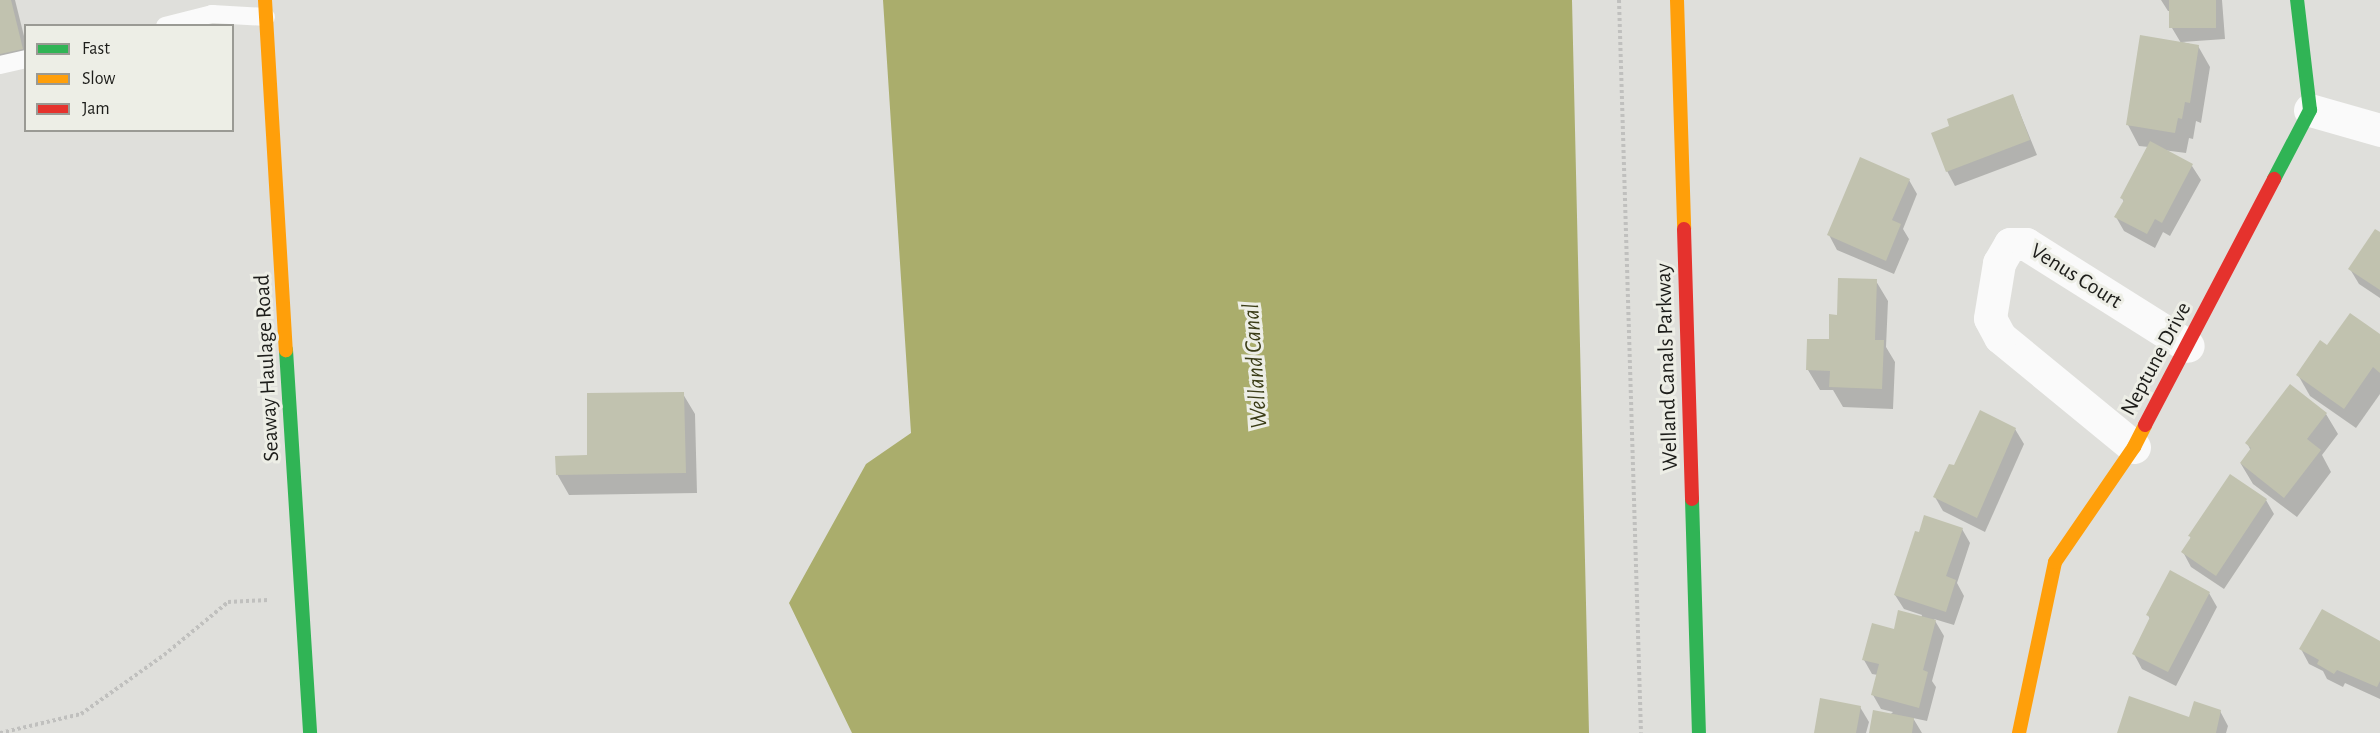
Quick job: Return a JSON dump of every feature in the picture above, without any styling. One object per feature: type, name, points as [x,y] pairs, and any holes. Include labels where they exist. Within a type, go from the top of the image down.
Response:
[{"type":"street","name":"Welland Canals Parkway","points":[[1677,0],[1699,733]]},
{"type":"street","points":[[2297,0],[2310,110],[2380,130]]},
{"type":"street","name":"Seaway Haulage Road","points":[[266,8],[310,733]]},
{"type":"street","name":"Neptune Drive","points":[[2019,733],[2055,562],[2133,447],[2310,110]]},
{"type":"street","name":"Venus Court","points":[[2133,447],[2000,337],[1990,318],[1999,263],[2010,244],[2026,244],[2188,346]]},
{"type":"lane","points":[[173,24],[212,14],[266,8]]},
{"type":"lane","points":[[0,65],[24,59]]},
{"type":"path","points":[[1619,0],[1641,733]]},
{"type":"path","points":[[0,733],[81,714],[164,655],[228,602],[302,598]]},
{"type":"water","name":"Welland Canal","points":[[883,0],[1572,0],[1589,733],[852,733],[789,603],[866,464],[911,433]]},
{"type":"building","points":[[0,0],[11,0],[23,49],[0,54]]},
{"type":"building","points":[[2169,0],[2216,0],[2216,28],[2169,28]]},
{"type":"building","points":[[2140,35],[2199,45],[2190,103],[2185,102],[2182,119],[2178,118],[2175,133],[2126,125]]},
{"type":"building","points":[[2013,94],[2030,140],[1946,172],[1931,133],[1949,126],[1947,119]]},
{"type":"building","points":[[2150,141],[2193,164],[2162,223],[2155,219],[2147,234],[2114,217],[2124,200],[2120,198]]},
{"type":"building","points":[[1860,157],[1910,179],[1892,220],[1901,224],[1886,261],[1827,235]]},
{"type":"building","points":[[2375,229],[2380,232],[2380,290],[2348,269]]},
{"type":"building","points":[[1838,278],[1877,279],[1875,340],[1884,340],[1882,389],[1829,387],[1830,371],[1806,370],[1807,339],[1829,339],[1829,314],[1837,315]]},
{"type":"building","points":[[2350,313],[2380,334],[2380,373],[2373,367],[2344,409],[2296,375],[2320,340],[2327,345]]},
{"type":"building","points":[[2290,384],[2327,413],[2307,439],[2321,450],[2284,498],[2240,463],[2251,448],[2245,443]]},
{"type":"building","points":[[684,392],[686,473],[556,475],[555,456],[587,455],[587,393]]},
{"type":"building","points":[[1980,410],[2016,428],[1977,518],[1933,497],[1949,464],[1954,465]]},
{"type":"building","points":[[2230,474],[2267,499],[2216,576],[2181,552],[2191,537],[2188,536]]},
{"type":"building","points":[[1924,515],[1963,528],[1946,576],[1956,580],[1946,612],[1894,595],[1915,531],[1919,532]]},
{"type":"building","points":[[2170,570],[2210,592],[2168,672],[2132,654],[2150,617],[2146,615]]},
{"type":"building","points":[[2322,609],[2380,641],[2380,681],[2377,687],[2337,670],[2334,674],[2317,664],[2319,660],[2299,649]]},
{"type":"building","points":[[1898,610],[1936,620],[1923,670],[1928,672],[1919,708],[1871,695],[1879,664],[1862,660],[1872,623],[1894,629]]},
{"type":"building","points":[[2129,696],[2189,717],[2194,701],[2221,710],[2216,733],[2117,733]]},
{"type":"building","points":[[1820,698],[1861,706],[1856,733],[1814,733]]},
{"type":"building","points":[[1873,710],[1914,718],[1912,733],[1869,733]]},
{"type":"traffic: fast","points":[[2274,179],[2310,110],[2297,0]]},
{"type":"traffic: fast","points":[[286,350],[310,733]]},
{"type":"traffic: fast","points":[[1692,499],[1699,733]]},
{"type":"traffic: slow","points":[[265,0],[286,350]]},
{"type":"traffic: slow","points":[[1677,0],[1684,229]]},
{"type":"traffic: slow","points":[[2019,733],[2055,562],[2134,447],[2145,425]]},
{"type":"traffic: jam","points":[[2145,425],[2274,179]]},
{"type":"traffic: jam","points":[[1684,229],[1692,499]]}]
